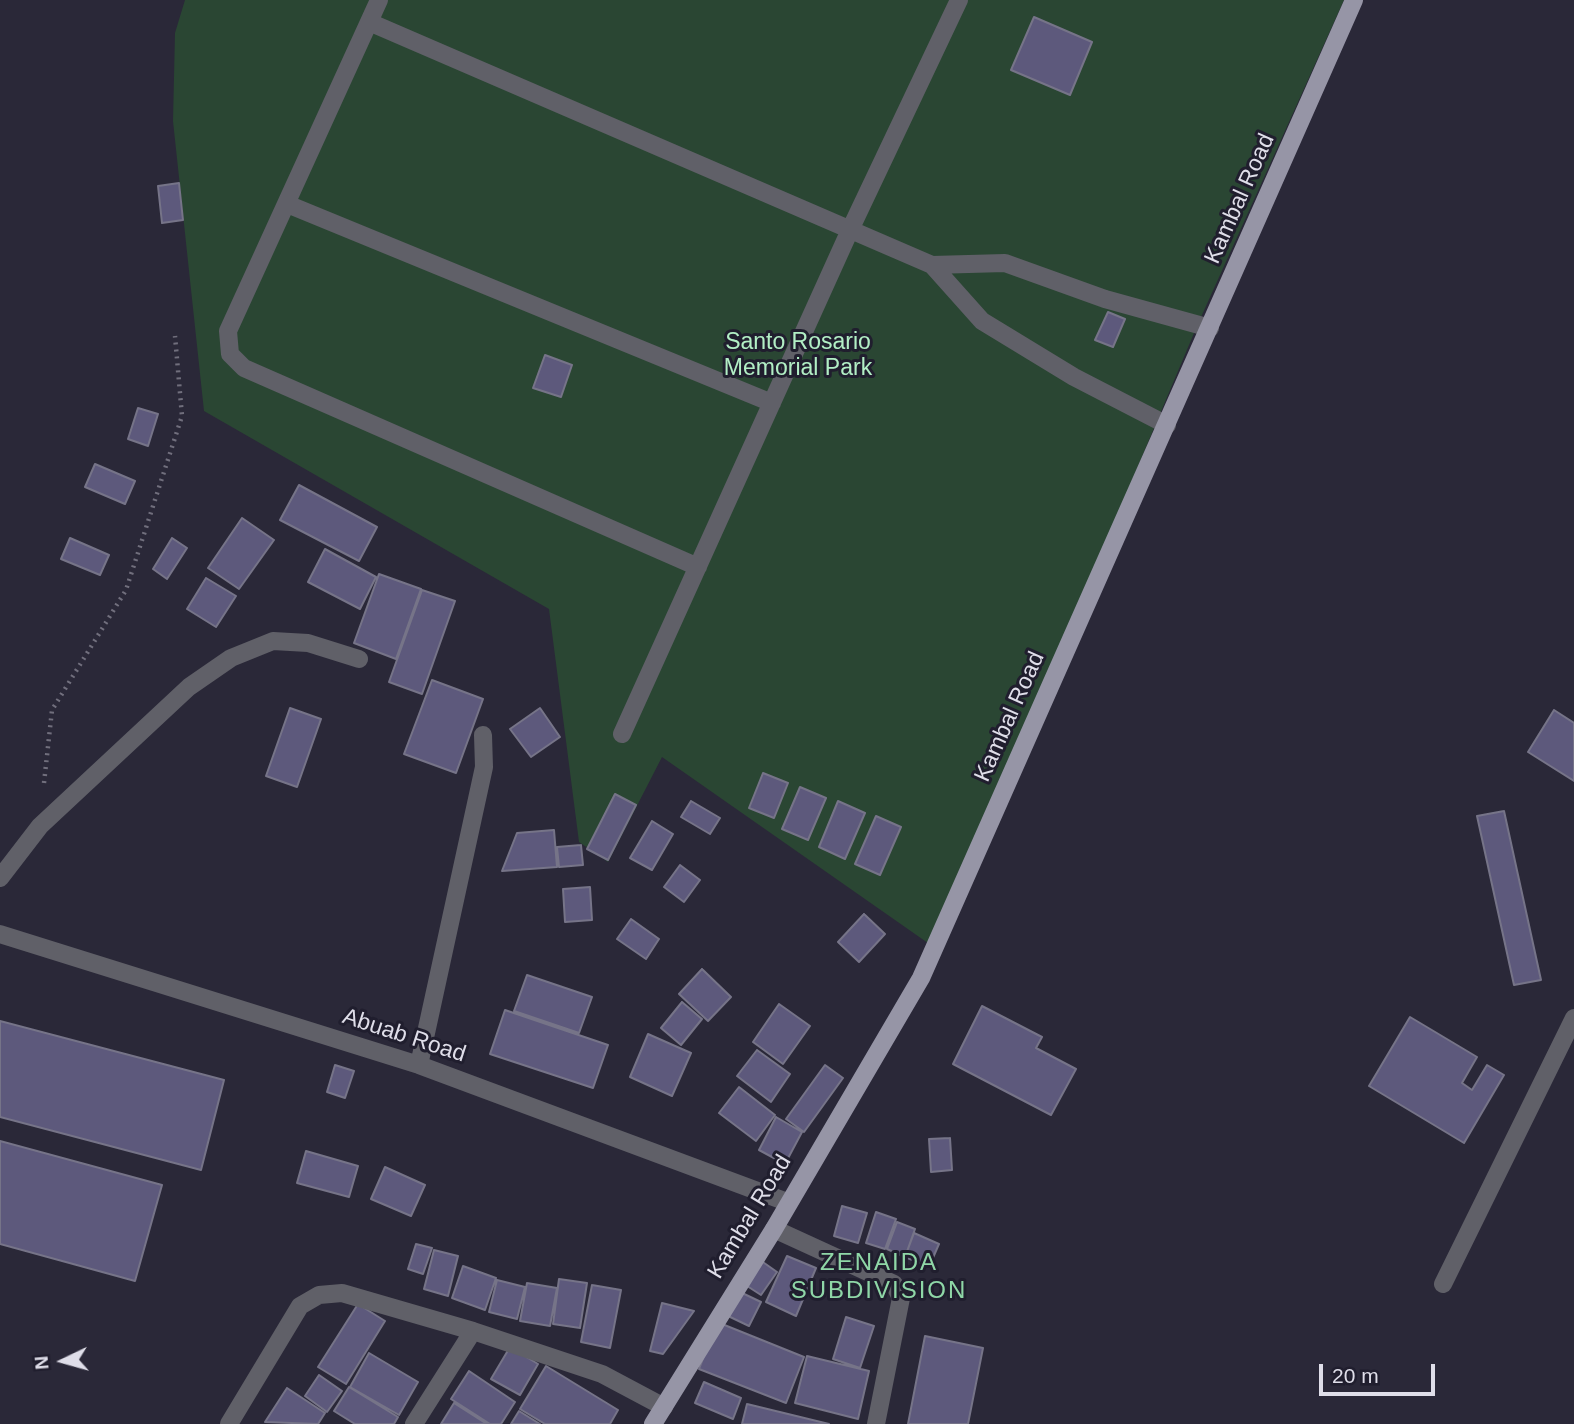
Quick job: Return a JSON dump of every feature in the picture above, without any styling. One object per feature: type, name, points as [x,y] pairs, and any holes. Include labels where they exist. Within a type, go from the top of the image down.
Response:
[{"type":"main road","name":"Kambal Road","points":[[653,1424],[774,1228],[921,978],[1354,0]]},
{"type":"street","points":[[379,0],[228,331],[230,354],[244,368],[698,567]]},
{"type":"street","points":[[622,734],[850,230],[959,0]]},
{"type":"street","points":[[369,22],[932,265],[1005,263],[1105,299],[1210,328]]},
{"type":"street","points":[[287,204],[772,403]]},
{"type":"street","points":[[932,265],[982,321],[1073,377],[1167,425]]},
{"type":"street","points":[[0,878],[40,826],[189,687],[231,658],[273,641],[309,643],[359,659]]},
{"type":"street","points":[[419,1065],[484,766],[483,735]]},
{"type":"street","name":"Abuab Road","points":[[0,934],[419,1065],[787,1202]]},
{"type":"street","points":[[1443,1284],[1574,1018]]},
{"type":"street","points":[[774,1228],[894,1284],[901,1298],[876,1424]]},
{"type":"street","points":[[229,1424],[300,1306],[318,1295],[341,1293],[473,1331],[602,1374],[664,1407]]},
{"type":"street","points":[[414,1424],[473,1331]]},
{"type":"path","points":[[40,826],[52,710],[126,590],[182,416],[175,336]]},
{"type":"green space","name":"Santo Rosario Memorial Park","points":[[185,0],[1344,0],[1197,326],[935,948],[662,757],[608,862],[579,842],[549,609],[204,411],[173,121],[175,33]]},
{"type":"building","points":[[1034,17],[1092,42],[1070,95],[1011,70]]},
{"type":"building","points":[[179,183],[183,220],[162,223],[158,186]]},
{"type":"building","points":[[1108,312],[1125,319],[1113,347],[1095,340]]},
{"type":"building","points":[[545,355],[572,365],[561,397],[533,388]]},
{"type":"building","points":[[138,408],[158,414],[148,446],[128,439]]},
{"type":"building","points":[[95,464],[135,481],[125,504],[85,487]]},
{"type":"building","points":[[299,485],[377,527],[359,561],[280,520]]},
{"type":"building","points":[[242,518],[274,540],[239,589],[208,568]]},
{"type":"building","points":[[70,538],[109,555],[100,575],[61,559]]},
{"type":"building","points":[[172,538],[187,548],[167,579],[153,569]]},
{"type":"building","points":[[325,549],[376,577],[360,609],[308,582]]},
{"type":"building","points":[[379,574],[421,589],[396,659],[354,643]]},
{"type":"building","points":[[206,578],[236,596],[216,627],[187,609]]},
{"type":"building","points":[[422,590],[455,601],[422,694],[389,682]]},
{"type":"building","points":[[432,680],[483,699],[456,773],[404,754]]},
{"type":"building","points":[[290,708],[321,719],[297,787],[266,776]]},
{"type":"building","points":[[540,708],[560,737],[531,757],[510,729]]},
{"type":"building","points":[[1554,710],[1574,723],[1574,781],[1528,752]]},
{"type":"building","points":[[763,773],[788,783],[774,818],[749,808]]},
{"type":"building","points":[[800,787],[826,798],[808,840],[782,829]]},
{"type":"building","points":[[615,794],[636,805],[608,860],[587,849]]},
{"type":"building","points":[[691,801],[720,818],[710,834],[681,817]]},
{"type":"building","points":[[838,801],[865,813],[845,859],[819,847]]},
{"type":"building","points":[[1504,811],[1541,980],[1514,985],[1477,816]]},
{"type":"building","points":[[876,816],[901,827],[880,875],[855,864]]},
{"type":"building","points":[[652,821],[673,834],[652,870],[630,858]]},
{"type":"building","points":[[554,830],[557,867],[502,871],[517,833]]},
{"type":"building","points":[[581,845],[583,865],[559,867],[557,847]]},
{"type":"building","points":[[680,865],[700,880],[684,902],[664,887]]},
{"type":"building","points":[[590,887],[592,920],[565,922],[563,889]]},
{"type":"building","points":[[864,914],[885,934],[859,962],[838,942]]},
{"type":"building","points":[[631,919],[659,939],[646,959],[617,939]]},
{"type":"building","points":[[702,969],[731,997],[708,1021],[679,994]]},
{"type":"building","points":[[527,975],[592,997],[579,1033],[514,1011]]},
{"type":"building","points":[[682,1002],[702,1019],[681,1045],[661,1028]]},
{"type":"building","points":[[779,1004],[810,1026],[783,1064],[753,1042]]},
{"type":"building","points":[[982,1006],[1042,1037],[1036,1048],[1076,1069],[1051,1115],[953,1064]]},
{"type":"building","points":[[505,1010],[608,1045],[593,1088],[490,1054]]},
{"type":"building","points":[[1410,1017],[1477,1057],[1462,1083],[1472,1090],[1487,1065],[1504,1075],[1464,1143],[1369,1086]]},
{"type":"building","points":[[0,1021],[224,1080],[201,1170],[0,1117]]},
{"type":"building","points":[[648,1034],[691,1053],[672,1096],[630,1077]]},
{"type":"building","points":[[757,1050],[790,1074],[771,1102],[737,1076]]},
{"type":"building","points":[[335,1065],[354,1071],[345,1098],[327,1092]]},
{"type":"building","points":[[825,1065],[843,1078],[804,1132],[786,1119]]},
{"type":"building","points":[[739,1087],[775,1115],[756,1141],[719,1113]]},
{"type":"building","points":[[776,1117],[802,1132],[785,1164],[759,1150]]},
{"type":"building","points":[[950,1138],[952,1170],[931,1172],[929,1139]]},
{"type":"building","points":[[0,1141],[162,1185],[135,1281],[0,1244]]},
{"type":"building","points":[[306,1151],[358,1166],[349,1197],[297,1183]]},
{"type":"building","points":[[385,1167],[425,1185],[411,1216],[371,1199]]},
{"type":"building","points":[[842,1206],[867,1213],[858,1243],[834,1236]]},
{"type":"building","points":[[876,1212],[896,1219],[885,1249],[866,1243]]},
{"type":"building","points":[[897,1222],[915,1229],[905,1257],[887,1249]]},
{"type":"building","points":[[914,1233],[939,1244],[929,1267],[905,1257]]},
{"type":"building","points":[[416,1244],[432,1248],[423,1274],[408,1269]]},
{"type":"building","points":[[434,1250],[458,1256],[448,1296],[424,1289]]},
{"type":"building","points":[[787,1256],[816,1268],[796,1316],[766,1302]]},
{"type":"building","points":[[760,1260],[777,1272],[761,1295],[744,1284]]},
{"type":"building","points":[[463,1266],[496,1278],[485,1310],[452,1298]]},
{"type":"building","points":[[559,1279],[587,1283],[580,1328],[553,1324]]},
{"type":"building","points":[[497,1280],[525,1287],[517,1319],[489,1312]]},
{"type":"building","points":[[527,1283],[557,1288],[550,1326],[520,1321]]},
{"type":"building","points":[[592,1285],[621,1290],[610,1348],[581,1342]]},
{"type":"building","points":[[738,1291],[761,1302],[749,1326],[726,1315]]},
{"type":"building","points":[[662,1303],[694,1311],[663,1354],[650,1351]]},
{"type":"building","points":[[358,1304],[385,1321],[346,1384],[318,1367]]},
{"type":"building","points":[[846,1317],[874,1326],[860,1368],[833,1359]]},
{"type":"building","points":[[717,1322],[804,1357],[786,1403],[699,1369]]},
{"type":"building","points":[[925,1336],[983,1348],[968,1424],[908,1424]]},
{"type":"building","points":[[510,1347],[538,1364],[520,1395],[491,1379]]},
{"type":"building","points":[[369,1353],[418,1382],[399,1415],[350,1387]]},
{"type":"building","points":[[807,1356],[869,1371],[858,1419],[795,1403]]},
{"type":"building","points":[[546,1366],[618,1410],[610,1424],[545,1424],[520,1409]]},
{"type":"building","points":[[469,1371],[515,1402],[501,1424],[490,1424],[451,1399]]},
{"type":"building","points":[[319,1375],[342,1391],[327,1412],[305,1396]]},
{"type":"building","points":[[704,1382],[741,1398],[733,1419],[695,1403]]},
{"type":"building","points":[[349,1387],[398,1417],[394,1424],[355,1424],[334,1411]]},
{"type":"building","points":[[287,1388],[325,1413],[318,1424],[265,1422]]},
{"type":"building","points":[[454,1403],[487,1424],[441,1424]]},
{"type":"building","points":[[747,1404],[829,1424],[742,1424]]},
{"type":"building","points":[[519,1411],[540,1424],[511,1424]]},
{"type":"district","name":"ZENAIDA SUBDIVISION","points":[[879,1277]]}]
